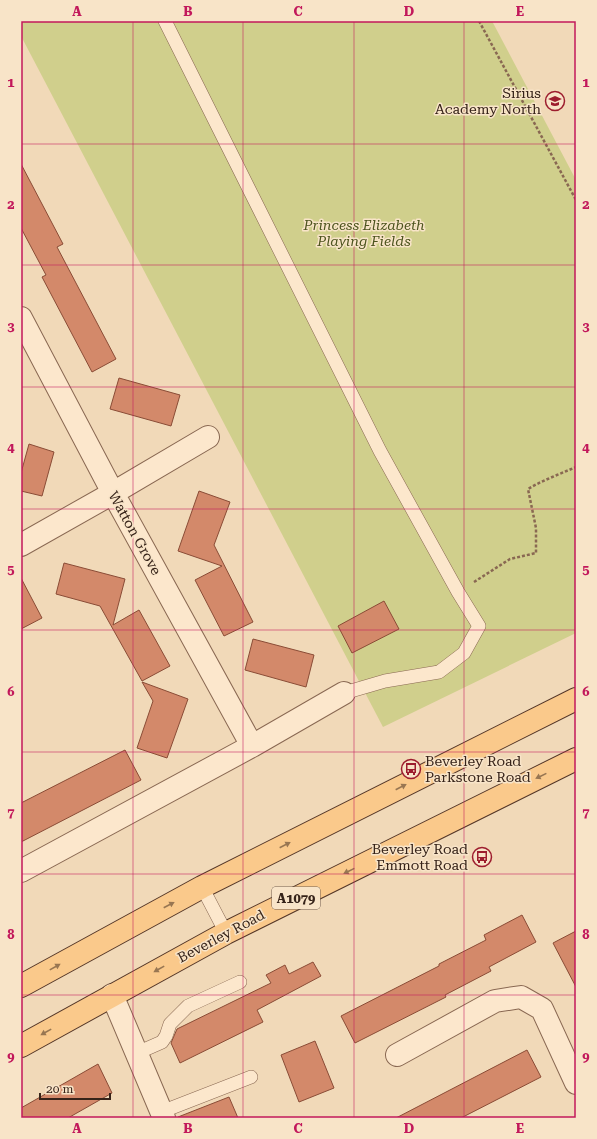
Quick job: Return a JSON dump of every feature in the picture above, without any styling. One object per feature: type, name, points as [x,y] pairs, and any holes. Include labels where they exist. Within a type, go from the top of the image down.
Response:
[{"type":"main road","points":[[21,986],[202,887],[576,699]]},
{"type":"main road","name":"Beverley Road","points":[[21,1046],[226,933],[576,759]]},
{"type":"street","name":"Watton Grove","points":[[21,318],[113,493],[252,746]]},
{"type":"street","points":[[21,545],[208,437]]},
{"type":"street","points":[[21,870],[252,746],[344,693]]},
{"type":"street","points":[[112,995],[162,1115]]},
{"type":"street","points":[[397,1055],[495,1001],[521,997],[542,1009],[576,1083]]},
{"type":"lane","points":[[165,21],[380,451],[458,592],[479,626],[464,653],[439,672],[385,681],[344,693]]},
{"type":"lane","points":[[202,887],[226,933]]},
{"type":"lane","points":[[137,1053],[162,1042],[166,1036],[170,1024],[188,1006],[240,982]]},
{"type":"lane","points":[[162,1115],[252,1077]]},
{"type":"path","points":[[480,21],[576,200]]},
{"type":"path","points":[[458,592],[510,558],[536,553],[536,528],[528,489],[541,481],[576,467]]},
{"type":"green space","name":"Princess Elizabeth Playing Fields","points":[[21,21],[492,21],[576,180],[576,633],[383,727],[21,36]]},
{"type":"building","points":[[21,164],[63,244],[57,247],[116,359],[92,372],[42,277],[46,275],[21,228]]},
{"type":"building","points":[[119,378],[180,395],[171,426],[110,409]]},
{"type":"building","points":[[29,444],[54,452],[42,496],[21,491],[21,473]]},
{"type":"building","points":[[199,491],[230,502],[214,545],[253,622],[224,636],[195,580],[222,566],[178,551]]},
{"type":"building","points":[[64,563],[125,579],[113,625],[139,610],[170,666],[142,681],[100,606],[56,594]]},
{"type":"building","points":[[21,578],[42,618],[21,629]]},
{"type":"building","points":[[384,601],[399,629],[352,653],[338,626]]},
{"type":"building","points":[[253,639],[314,655],[306,687],[245,670]]},
{"type":"building","points":[[142,682],[188,699],[167,758],[137,748],[153,701]]},
{"type":"building","points":[[125,750],[141,780],[21,842],[21,803]]},
{"type":"building","points":[[522,915],[536,942],[489,967],[491,971],[445,995],[446,997],[355,1043],[341,1016],[439,966],[439,964],[486,940],[484,935]]},
{"type":"building","points":[[576,931],[576,987],[553,943]]},
{"type":"building","points":[[313,962],[321,976],[257,1010],[263,1022],[180,1063],[171,1043],[177,1029],[271,983],[266,975],[285,965],[289,974]]},
{"type":"building","points":[[315,1041],[334,1088],[299,1102],[281,1055]]},
{"type":"building","points":[[527,1050],[541,1077],[461,1118],[396,1118]]},
{"type":"building","points":[[98,1064],[112,1093],[68,1118],[21,1118],[21,1108]]},
{"type":"building","points":[[229,1097],[238,1118],[178,1117]]},
{"type":"place","name":"Sirius Academy North","points":[[555,101]]},
{"type":"place","name":"Beverley Road Parkstone Road","points":[[411,769]]},
{"type":"place","name":"Beverley Road Emmott Road","points":[[482,857]]}]
